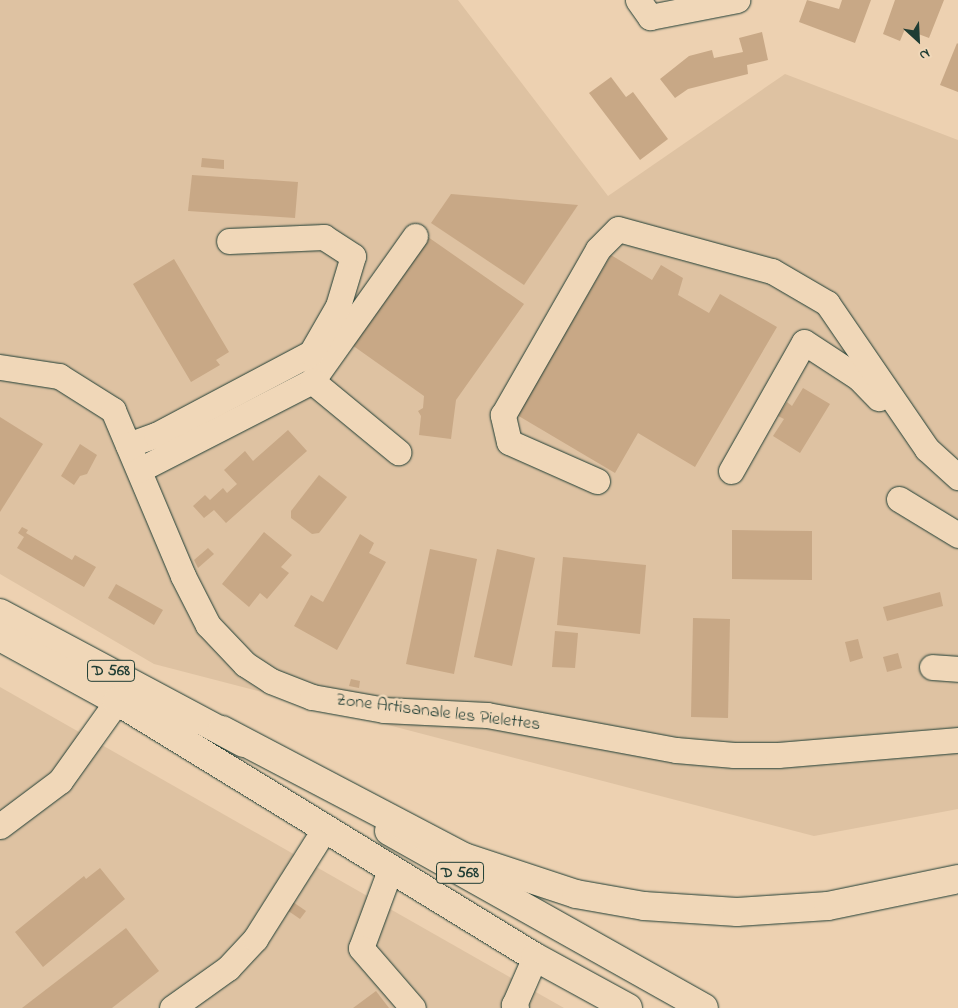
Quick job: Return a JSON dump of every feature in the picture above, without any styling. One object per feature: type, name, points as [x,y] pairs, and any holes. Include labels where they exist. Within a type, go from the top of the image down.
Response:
[{"type":"main road","name":"D 568","points":[[0,612],[222,730],[458,872],[704,1008]]},
{"type":"main road","name":"D 568","points":[[0,637],[117,701],[390,870],[535,957],[628,1008]]},
{"type":"main road","points":[[222,730],[464,857],[576,894],[644,906],[737,912],[828,906],[958,879]]},
{"type":"street","points":[[644,9],[737,0]]},
{"type":"street","points":[[597,480],[509,442],[503,415],[598,249],[618,229],[772,271],[827,303],[926,449]]},
{"type":"street","points":[[139,470],[312,381],[415,236]]},
{"type":"street","points":[[128,446],[156,435],[311,353],[338,306],[354,256],[324,237],[229,241]]},
{"type":"street","points":[[730,471],[804,342],[859,378],[926,449],[958,477]]},
{"type":"street","name":"Zone Artisanale les Pielettes","points":[[0,368],[59,376],[113,410],[183,576],[208,625],[245,664],[271,681],[312,697],[384,710],[487,715],[676,750],[734,755],[778,755],[958,740]]},
{"type":"street","points":[[312,381],[398,452]]},
{"type":"street","points":[[899,499],[958,535]]},
{"type":"street","points":[[932,667],[958,670]]},
{"type":"street","points":[[0,826],[60,781],[117,701]]},
{"type":"street","points":[[172,1008],[228,968],[256,939],[324,830]]},
{"type":"street","points":[[390,870],[361,948],[414,1008]]},
{"type":"street","points":[[513,1007],[535,957]]},
{"type":"shaded area","points":[[0,0],[458,0],[608,196],[785,74],[958,140],[958,809],[814,836],[154,664],[0,574]]},
{"type":"shaded area","points":[[0,687],[564,1008],[0,1008]]},
{"type":"building","points":[[807,0],[839,9],[842,0],[871,0],[855,43],[799,22]]},
{"type":"building","points":[[895,0],[944,0],[929,38],[905,29],[900,41],[883,34]]},
{"type":"building","points":[[762,32],[768,60],[747,65],[748,74],[688,89],[675,98],[660,79],[689,56],[712,50],[714,58],[743,52],[739,38]]},
{"type":"building","points":[[958,44],[958,92],[940,85]]},
{"type":"building","points":[[611,77],[626,97],[633,92],[668,139],[640,160],[589,93]]},
{"type":"building","points":[[202,158],[224,160],[224,169],[201,167]]},
{"type":"building","points":[[192,175],[298,182],[295,218],[188,211]]},
{"type":"building","points":[[451,194],[578,205],[524,285],[431,223]]},
{"type":"building","points":[[428,237],[524,304],[456,400],[451,439],[419,435],[421,416],[418,411],[423,408],[424,396],[352,345]]},
{"type":"building","points":[[611,255],[652,280],[661,265],[683,278],[678,295],[709,313],[720,294],[777,327],[695,467],[638,433],[615,473],[517,415]]},
{"type":"building","points":[[174,259],[229,352],[216,360],[220,365],[191,382],[133,284]]},
{"type":"building","points":[[803,388],[830,404],[800,453],[773,436],[784,419],[778,416],[787,402],[792,406]]},
{"type":"building","points":[[0,417],[43,444],[0,512]]},
{"type":"building","points":[[288,430],[307,451],[226,523],[214,510],[204,518],[193,506],[205,495],[210,500],[223,488],[227,493],[237,484],[224,470],[245,451],[253,461]]},
{"type":"building","points":[[80,444],[97,455],[87,474],[80,476],[74,485],[61,476]]},
{"type":"building","points":[[319,475],[347,497],[319,533],[312,534],[291,518],[291,511]]},
{"type":"building","points":[[22,527],[28,530],[26,533],[72,560],[75,555],[96,567],[84,587],[17,548],[24,537],[18,533]]},
{"type":"building","points":[[732,530],[812,531],[812,580],[732,579]]},
{"type":"building","points":[[264,532],[292,555],[281,567],[289,573],[267,599],[260,593],[249,607],[222,584]]},
{"type":"building","points":[[360,534],[374,543],[369,553],[386,562],[337,650],[294,626],[311,595],[323,602]]},
{"type":"building","points":[[208,548],[214,554],[198,568],[194,560]]},
{"type":"building","points":[[430,549],[477,559],[454,674],[406,664]]},
{"type":"building","points":[[497,549],[535,558],[512,666],[474,657]]},
{"type":"building","points":[[563,557],[646,565],[640,634],[557,625]]},
{"type":"building","points":[[116,584],[163,610],[154,625],[108,598]]},
{"type":"building","points":[[940,592],[943,606],[887,621],[883,607]]},
{"type":"building","points":[[693,618],[730,619],[728,718],[691,717]]},
{"type":"building","points":[[555,631],[578,633],[575,668],[552,667]]},
{"type":"building","points":[[858,639],[863,658],[850,662],[845,642]]},
{"type":"building","points":[[898,653],[902,668],[887,672],[883,657]]},
{"type":"building","points":[[351,679],[360,681],[359,688],[349,686]]},
{"type":"building","points":[[100,868],[125,899],[43,967],[15,932],[84,876],[86,879]]},
{"type":"building","points":[[293,902],[306,911],[300,919],[287,910]]},
{"type":"building","points":[[126,928],[159,971],[112,1008],[22,1008]]},
{"type":"building","points":[[376,991],[389,1008],[353,1008]]}]
